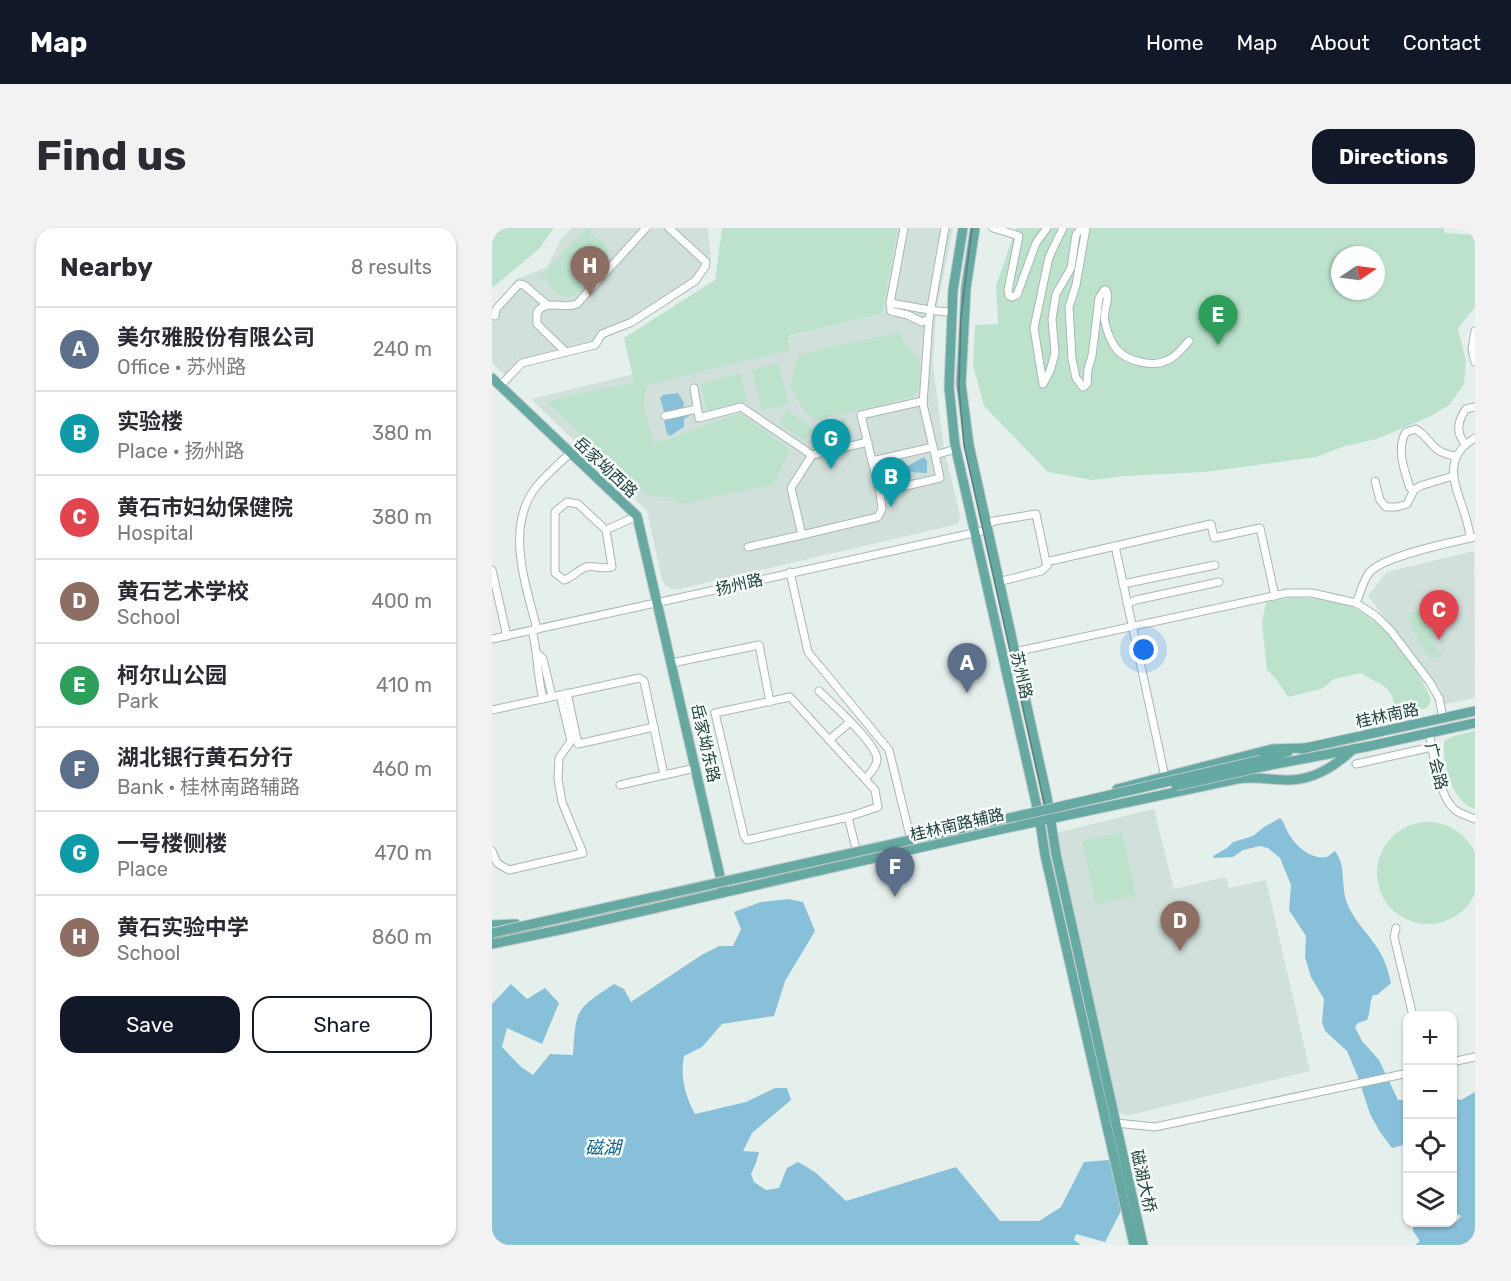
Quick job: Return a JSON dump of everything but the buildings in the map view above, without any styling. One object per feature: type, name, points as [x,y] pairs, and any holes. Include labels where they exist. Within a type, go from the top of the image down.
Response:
[{"type":"main road","name":"苏州路","points":[[963,228],[953,290],[949,387],[956,449],[1040,820],[1045,855],[1112,1123]]},
{"type":"main road","name":"苏州路","points":[[975,228],[966,288],[962,384],[969,445],[1052,818],[1056,854],[1112,1123]]},
{"type":"main road","name":"岳家坳西路","points":[[492,378],[637,516],[658,602]]},
{"type":"main road","name":"岳家坳东路","points":[[658,602],[724,892]]},
{"type":"main road","name":"桂林南路","points":[[1305,748],[1475,711]]},
{"type":"main road","name":"桂林南路","points":[[1261,763],[1353,749],[1475,723]]},
{"type":"main road","name":"桂林南路辅路","points":[[492,929],[1049,807],[1272,749],[1305,748]]},
{"type":"main road","points":[[492,939],[1261,763],[1305,748]]},
{"type":"main road","name":"桂林南路辅路","points":[[492,944],[1040,820],[1237,778],[1304,779],[1336,763],[1353,749]]},
{"type":"main road","points":[[492,929],[1261,763]]},
{"type":"main road","name":"磁湖大桥","points":[[1112,1123],[1134,1245]]},
{"type":"main road","name":"磁湖大桥","points":[[1112,1123],[1143,1245]]},
{"type":"street","points":[[495,316],[496,309],[519,284],[524,285],[546,304],[568,306],[577,304],[646,228]]},
{"type":"street","points":[[500,386],[522,363],[595,345],[602,334],[632,322],[696,281],[706,262],[669,228]]},
{"type":"street","points":[[904,228],[890,303],[891,311],[908,315],[922,322],[929,319]]},
{"type":"street","points":[[880,492],[940,478],[923,401],[930,309],[945,228]]},
{"type":"street","points":[[993,228],[1019,236],[1008,290],[1010,297],[1017,295],[1036,243],[1047,228]]},
{"type":"street","points":[[1063,228],[1049,257],[1034,328],[1042,384],[1050,371],[1055,353],[1052,319],[1056,294],[1071,268],[1076,235],[1081,228]]},
{"type":"street","points":[[1086,228],[1076,285],[1069,308],[1072,359],[1080,385],[1083,387],[1087,384],[1099,298],[1104,290],[1108,294],[1104,313],[1106,326],[1113,345],[1128,358],[1154,365],[1171,360],[1189,341]]},
{"type":"street","points":[[890,303],[936,312],[952,312]]},
{"type":"street","points":[[546,304],[537,312],[537,324],[566,352]]},
{"type":"street","points":[[1475,331],[1472,349],[1475,362]]},
{"type":"street","points":[[694,388],[699,418],[741,407],[812,455]]},
{"type":"street","points":[[748,547],[878,517],[882,509],[880,492],[861,415],[923,401]]},
{"type":"street","points":[[1465,444],[1459,432],[1459,424],[1466,409],[1475,407]]},
{"type":"street","points":[[668,415],[697,409]]},
{"type":"street","points":[[1414,490],[1410,488],[1401,451],[1401,440],[1406,432],[1416,429],[1423,434],[1433,448],[1446,455],[1455,456]]},
{"type":"street","points":[[1356,603],[1368,574],[1375,567],[1414,552],[1472,538],[1471,519],[1459,498],[1453,476],[1455,456],[1465,444],[1475,438]]},
{"type":"street","points":[[802,535],[791,488],[812,455],[868,442]]},
{"type":"street","points":[[872,461],[933,447]]},
{"type":"street","points":[[935,455],[956,449]]},
{"type":"street","points":[[543,699],[536,663],[538,654],[535,630],[519,545],[520,529],[524,510],[536,487],[570,453]]},
{"type":"street","points":[[1375,481],[1380,500],[1386,507],[1397,507],[1407,504],[1414,490],[1420,486],[1453,476]]},
{"type":"street","points":[[567,502],[578,504],[606,530],[612,567],[606,569],[590,566],[581,569],[572,578],[564,580],[555,573],[555,512],[567,502]]},
{"type":"street","name":"扬州路","points":[[492,639],[974,532],[994,521],[1036,514],[1046,562]]},
{"type":"street","points":[[606,530],[637,516]]},
{"type":"street","points":[[998,582],[1041,571],[1047,566],[1046,562],[1211,524],[1214,538],[1260,528],[1275,596]]},
{"type":"street","points":[[1115,546],[1165,777]]},
{"type":"street","points":[[1123,584],[1215,564]]},
{"type":"street","points":[[492,570],[507,636]]},
{"type":"street","points":[[790,572],[808,652],[889,750],[910,836]]},
{"type":"street","points":[[1127,604],[1219,582]]},
{"type":"street","points":[[1014,652],[1293,592],[1307,592],[1356,603],[1383,623],[1422,672],[1439,698],[1443,718]]},
{"type":"street","points":[[672,663],[759,645],[770,702]]},
{"type":"street","points":[[538,654],[543,659],[560,695],[578,744]]},
{"type":"street","points":[[492,710],[639,678],[644,681],[664,775]]},
{"type":"street","points":[[819,691],[867,739],[876,752],[877,760],[874,768],[865,779]]},
{"type":"street","points":[[492,851],[497,863],[509,870],[583,853],[562,802],[558,779],[559,758],[571,741],[560,695]]},
{"type":"street","points":[[790,698],[829,740],[875,790],[878,807],[747,840],[744,836],[716,713],[790,698]]},
{"type":"street","points":[[829,740],[850,722]]},
{"type":"street","points":[[567,748],[654,727]]},
{"type":"street","name":"广会路","points":[[1430,733],[1444,796],[1454,809],[1475,819]]},
{"type":"street","points":[[1356,764],[1432,747]]},
{"type":"street","points":[[620,785],[696,768]]},
{"type":"street","points":[[848,816],[856,849]]},
{"type":"street","points":[[1396,928],[1395,939],[1412,1011]]},
{"type":"street","points":[[1457,1061],[1475,1057]]},
{"type":"street","points":[[1112,1123],[1155,1127],[1403,1075]]},
{"type":"shaded area","points":[[572,228],[708,228],[711,261],[704,272],[604,336],[597,345],[523,364],[509,379],[492,363],[492,310],[517,279],[547,267],[561,239]]},
{"type":"shaded area","points":[[898,228],[953,228],[936,312],[933,366],[944,449],[960,515],[958,524],[679,589],[666,586],[662,580],[647,511],[531,399],[882,314]]},
{"type":"shaded area","points":[[1474,551],[1475,698],[1445,704],[1441,691],[1368,596],[1387,572]]},
{"type":"shaded area","points":[[1154,809],[1174,889],[1226,877],[1229,888],[1266,880],[1310,1071],[1126,1116],[1114,1109],[1056,833]]},
{"type":"green space","points":[[492,228],[554,228],[539,249],[492,288]]},
{"type":"green space","points":[[587,228],[594,228],[589,234],[604,244],[607,249],[606,261],[598,274],[579,294],[573,297],[562,296],[547,281],[548,275],[541,281],[538,278]]},
{"type":"green space","points":[[722,228],[898,228],[882,314],[788,336],[789,351],[646,386],[644,404],[653,443],[740,413],[790,450],[774,484],[682,504],[668,497],[648,496],[547,402],[634,382],[624,338],[715,280]]},
{"type":"green space","points":[[1016,228],[1443,228],[1445,233],[1475,235],[1475,307],[1458,328],[1466,362],[1464,384],[1449,405],[1431,416],[1377,439],[1345,446],[1316,457],[1204,472],[1093,480],[1048,472],[984,406],[973,365],[975,325],[998,324],[996,286]]},
{"type":"green space","points":[[900,332],[904,343],[920,360],[920,387],[912,397],[816,420],[806,414],[790,387],[798,355]]},
{"type":"green space","points":[[778,363],[789,404],[762,411],[752,370]]},
{"type":"green space","points":[[740,373],[747,401],[707,412],[700,384]]},
{"type":"green space","points":[[788,410],[813,429],[805,441],[779,422]]},
{"type":"green space","points":[[845,418],[851,445],[822,451],[816,425]]},
{"type":"green space","points":[[896,464],[899,478],[882,482],[879,467]]},
{"type":"green space","points":[[1449,595],[1451,616],[1447,617],[1432,639],[1435,647],[1444,655],[1431,659],[1412,629],[1408,614],[1441,606],[1439,597]]},
{"type":"green space","points":[[1296,597],[1342,603],[1356,609],[1380,626],[1418,673],[1431,699],[1428,707],[1408,716],[1393,714],[1394,704],[1390,692],[1361,673],[1334,679],[1321,689],[1288,697],[1267,670],[1262,623],[1266,602]]},
{"type":"green space","points":[[1475,731],[1475,809],[1460,799],[1450,781],[1445,760],[1444,741]]},
{"type":"green space","points":[[1428,822],[1447,826],[1464,837],[1475,854],[1479,873],[1475,892],[1464,909],[1447,920],[1428,924],[1409,920],[1392,909],[1381,892],[1377,873],[1381,854],[1392,837],[1409,826]]},
{"type":"green space","points":[[1122,832],[1136,896],[1096,904],[1082,841]]},
{"type":"water","points":[[678,393],[684,403],[683,408],[664,412],[660,398],[663,395]]},
{"type":"water","points":[[689,414],[684,419],[684,427],[670,436],[667,434],[664,421],[667,418]]},
{"type":"water","points":[[924,457],[927,461],[927,473],[907,472],[906,467]]},
{"type":"water","points":[[1280,818],[1293,840],[1311,855],[1327,857],[1335,851],[1341,862],[1349,908],[1385,962],[1391,983],[1377,995],[1373,995],[1367,1020],[1358,1023],[1355,1027],[1362,1041],[1379,1060],[1398,1100],[1403,1100],[1403,1145],[1392,1148],[1380,1132],[1370,1114],[1347,1051],[1325,1031],[1322,1022],[1324,999],[1311,977],[1305,957],[1306,936],[1289,910],[1291,885],[1280,858],[1268,848],[1260,846],[1243,850],[1233,857],[1214,858],[1213,856],[1233,842],[1253,836]]},
{"type":"water","name":"磁湖","points":[[788,899],[803,902],[815,931],[785,981],[774,1016],[722,1024],[702,1047],[684,1056],[683,1063],[684,1086],[695,1114],[746,1102],[775,1088],[787,1088],[791,1100],[752,1133],[743,1151],[759,1152],[751,1174],[754,1182],[766,1190],[779,1188],[787,1168],[798,1162],[815,1172],[846,1201],[956,1167],[1000,1221],[1039,1221],[1061,1207],[1084,1162],[1109,1160],[1120,1174],[1124,1205],[1105,1242],[1076,1234],[1074,1240],[1081,1245],[492,1245],[492,1004],[511,984],[527,999],[545,988],[559,1003],[542,1044],[507,1028],[502,1047],[521,1067],[533,1075],[550,1054],[573,1055],[575,1028],[580,1012],[614,984],[624,989],[631,1002],[700,956],[719,946],[733,946],[741,929],[734,912],[761,902]]},
{"type":"water","points":[[1475,1092],[1475,1245],[1415,1245],[1420,1241],[1413,1227],[1457,1227],[1457,1221],[1461,1216],[1457,1214],[1457,1099],[1461,1100]]},
{"type":"tram line","points":[[492,938],[1034,817],[1044,812],[1045,807],[964,445],[959,388],[961,317],[972,228]]},
{"type":"place","name":"黄石实验中学","points":[[590,296]]},
{"type":"place","name":"柯尔山公园","points":[[1218,345]]},
{"type":"place","name":"一号楼侧楼","points":[[831,469]]},
{"type":"place","name":"实验楼","points":[[891,507]]},
{"type":"place","name":"黄石市妇幼保健院","points":[[1439,640]]},
{"type":"place","name":"美尔雅股份有限公司","points":[[967,693]]},
{"type":"place","name":"湖北银行黄石分行","points":[[895,897]]},
{"type":"place","name":"黄石艺术学校","points":[[1180,951]]}]
